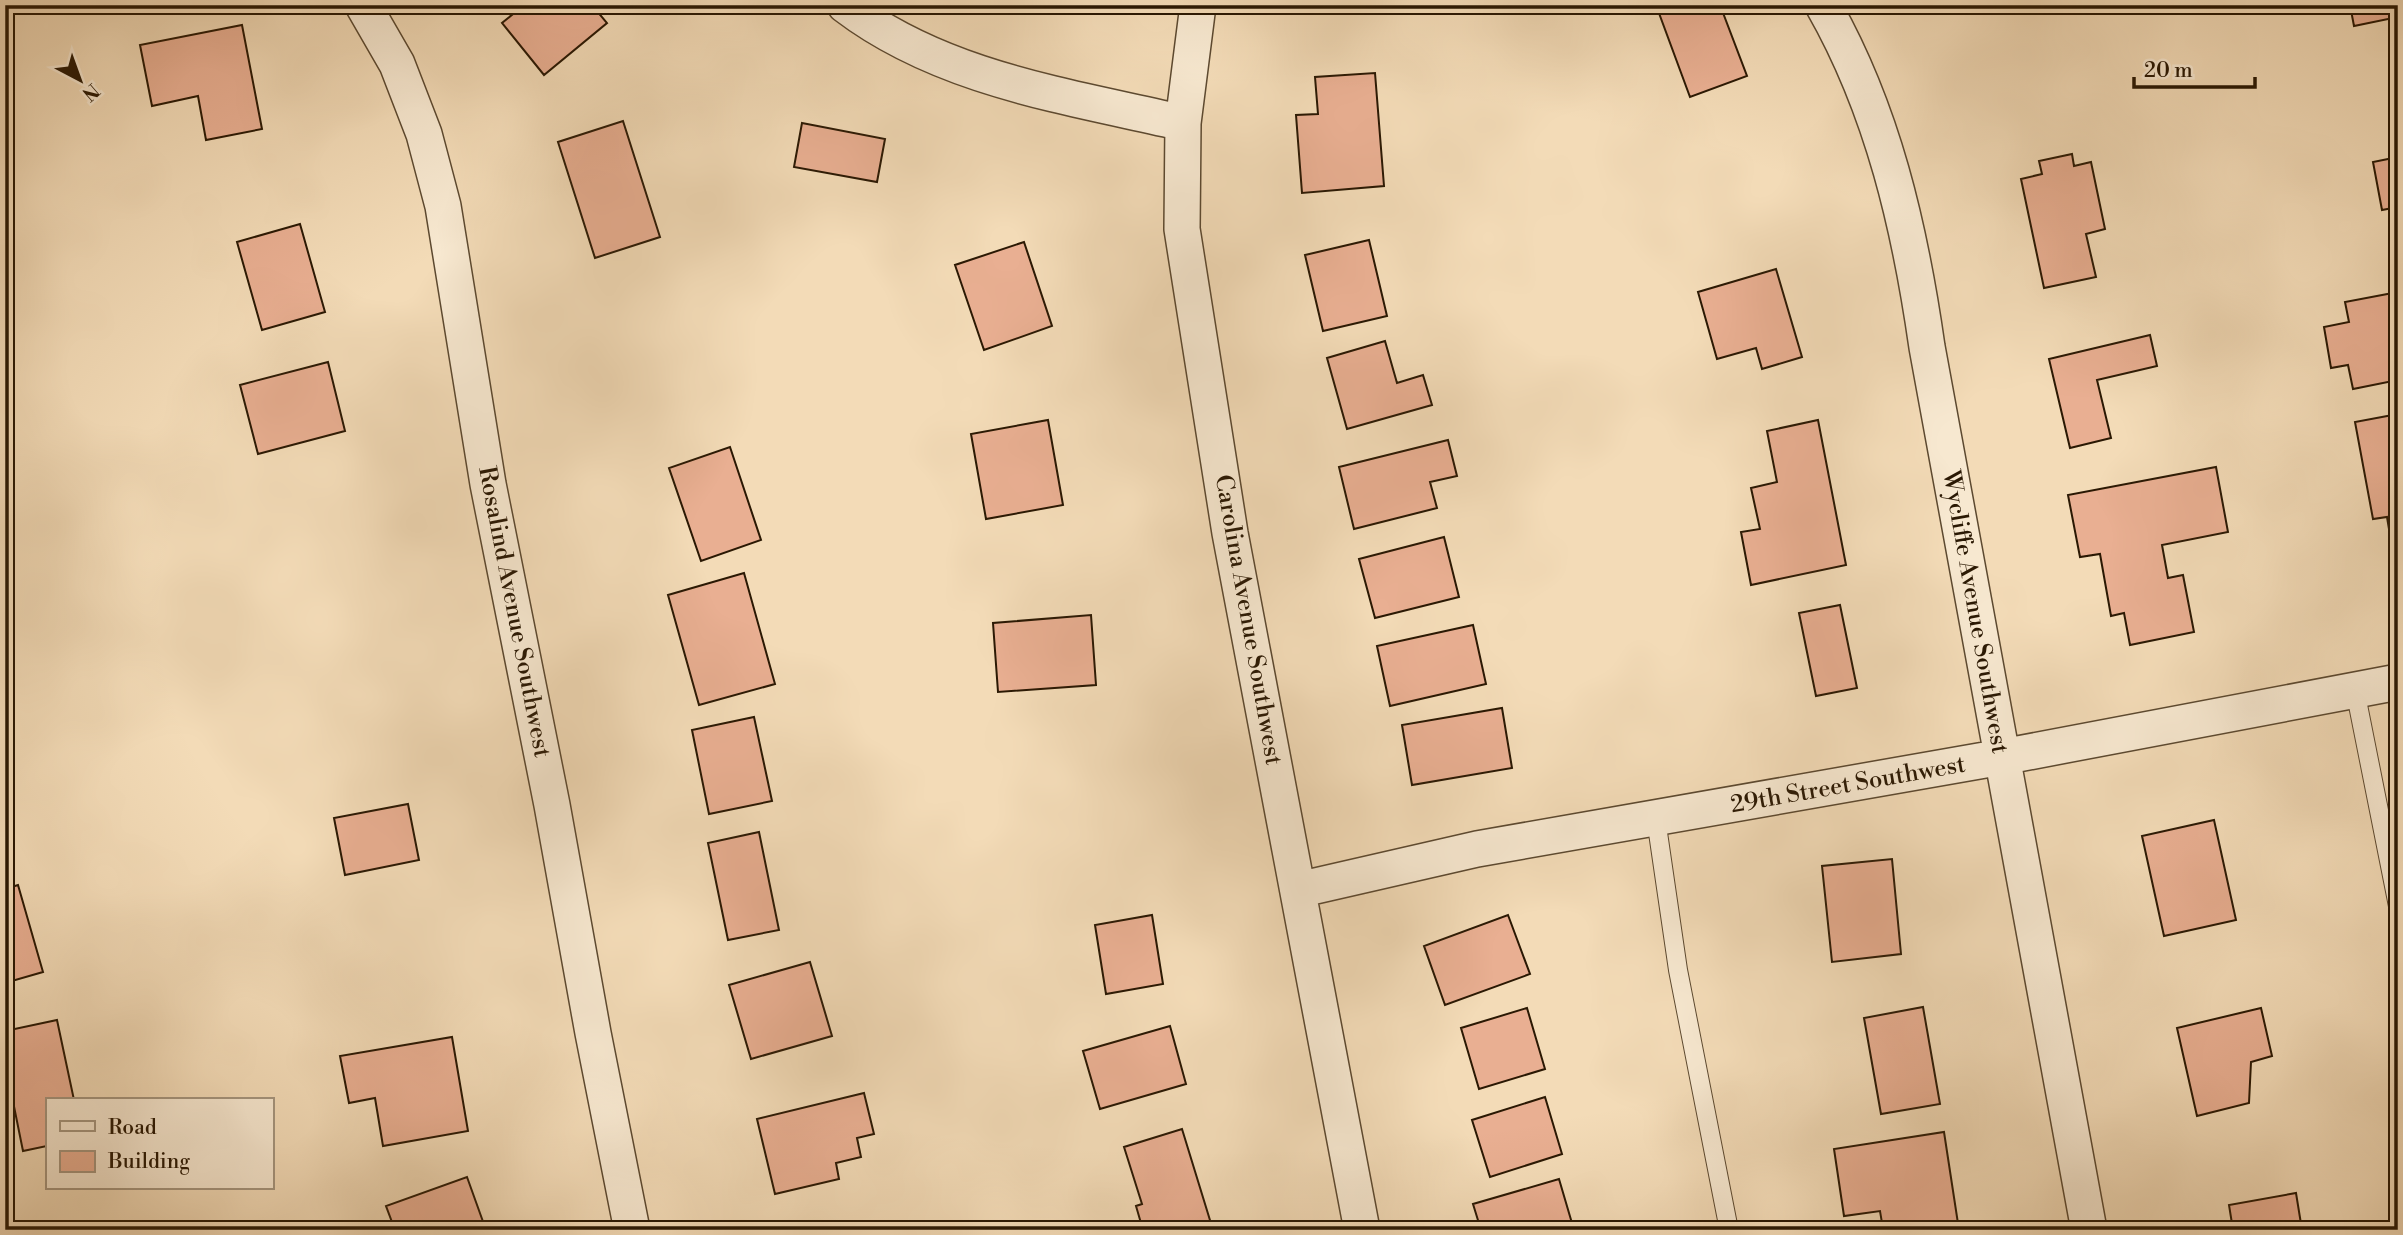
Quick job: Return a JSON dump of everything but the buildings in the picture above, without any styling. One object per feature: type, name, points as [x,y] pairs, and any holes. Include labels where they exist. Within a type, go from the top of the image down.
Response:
[{"type":"street","name":"Rosalind Avenue Southwest","points":[[363,5],[397,64],[424,134],[443,206],[488,484],[632,1230]]},
{"type":"street","points":[[845,5],[863,19],[924,53],[989,78],[1183,123]]},
{"type":"street","name":"Carolina Avenue Southwest","points":[[1198,5],[1183,123],[1182,229],[1230,533],[1362,1230]]},
{"type":"street","name":"Wycliffe Avenue Southwest","points":[[1823,5],[1872,109],[1900,200],[1917,274],[1929,360],[2089,1230]]},
{"type":"street","name":"29th Street Southwest","points":[[1298,890],[1477,849],[2002,757],[2398,682]]},
{"type":"lane","points":[[2355,690],[2398,906]]},
{"type":"lane","points":[[1656,818],[1678,970],[1729,1230]]}]
